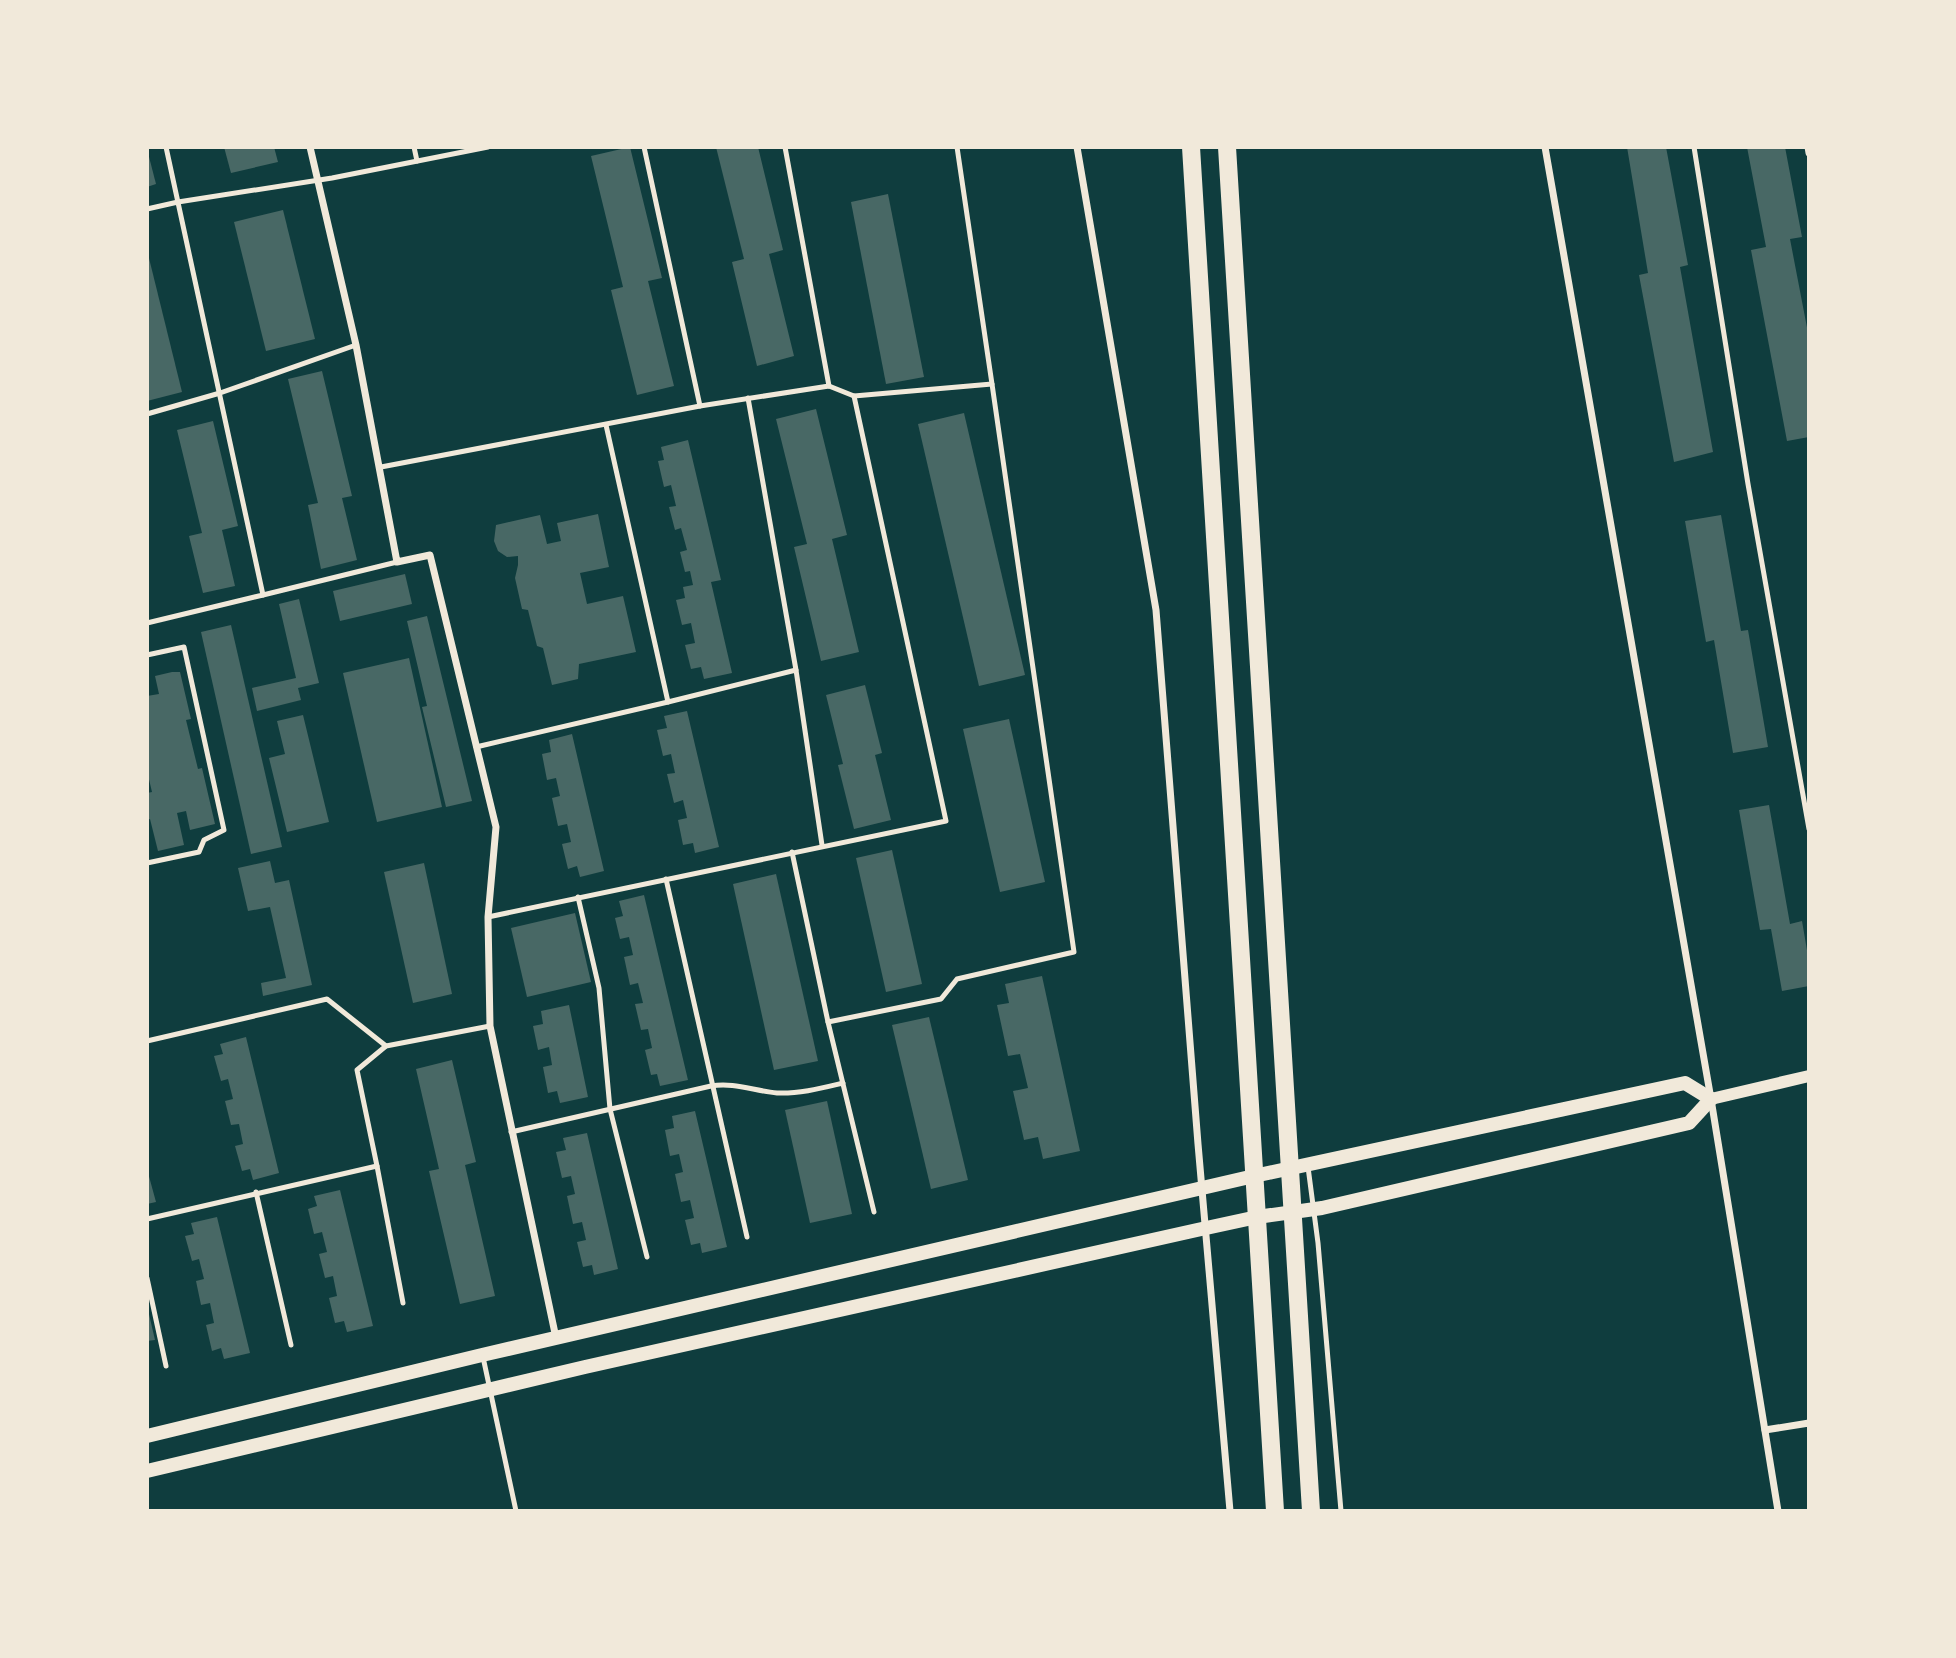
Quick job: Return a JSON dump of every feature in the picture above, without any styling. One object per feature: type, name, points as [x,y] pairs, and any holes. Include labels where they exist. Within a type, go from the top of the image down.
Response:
[{"type":"main road","points":[[1191,147],[1275,1511]]},
{"type":"main road","points":[[1227,147],[1299,1166],[1293,1212],[1311,1511]]},
{"type":"main road","points":[[147,1436],[482,1355],[557,1340],[1299,1166],[1685,1083],[1711,1099],[1689,1124],[1314,1209],[1206,1228],[489,1389],[147,1471]]},
{"type":"street","points":[[310,147],[356,345],[397,562],[430,555],[496,827],[488,917],[489,1026],[557,1340]]},
{"type":"street","points":[[1077,147],[1156,610],[1230,1511]]},
{"type":"street","points":[[1545,147],[1711,1099],[1778,1511]]},
{"type":"street","points":[[1808,147],[1809,153]]},
{"type":"street","points":[[1711,1099],[1809,1076]]},
{"type":"street","points":[[1765,1430],[1809,1423]]},
{"type":"lane","points":[[166,147],[263,595]]},
{"type":"lane","points":[[414,147],[417,161]]},
{"type":"lane","points":[[147,209],[488,147]]},
{"type":"lane","points":[[644,147],[700,406]]},
{"type":"lane","points":[[785,147],[829,386]]},
{"type":"lane","points":[[828,1022],[941,999],[957,979],[1074,952],[957,147]]},
{"type":"lane","points":[[1694,147],[1748,484],[1809,829]]},
{"type":"lane","points":[[147,414],[220,393],[356,345]]},
{"type":"lane","points":[[381,467],[700,406],[829,386],[854,396],[992,384]]},
{"type":"lane","points":[[488,917],[946,821],[854,396]]},
{"type":"lane","points":[[748,398],[796,670],[822,845]]},
{"type":"lane","points":[[606,425],[668,702]]},
{"type":"lane","points":[[147,623],[397,562]]},
{"type":"lane","points":[[147,654],[184,647],[225,830],[204,840],[198,852],[147,863]]},
{"type":"lane","points":[[476,747],[796,670]]},
{"type":"lane","points":[[1800,780],[1809,778]]},
{"type":"lane","points":[[792,852],[828,1022],[874,1212]]},
{"type":"lane","points":[[666,879],[747,1237]]},
{"type":"lane","points":[[578,897],[598,988],[610,1109],[647,1257]]},
{"type":"lane","points":[[147,1041],[327,999],[386,1046]]},
{"type":"lane","points":[[402,1303],[357,1070],[386,1046],[489,1026]]},
{"type":"lane","points":[[511,1132],[726,1083],[778,1093],[817,1090],[843,1083]]},
{"type":"lane","points":[[147,1219],[377,1166]]},
{"type":"lane","points":[[1299,1166],[1314,1209],[1320,1257],[1341,1511]]},
{"type":"lane","points":[[256,1192],[291,1345]]},
{"type":"lane","points":[[147,1278],[166,1366]]},
{"type":"lane","points":[[482,1355],[516,1511]]},
{"type":"building","points":[[224,147],[274,147],[278,162],[231,173]]},
{"type":"building","points":[[630,147],[662,278],[648,281],[674,386],[637,395],[611,290],[623,287],[591,156]]},
{"type":"building","points":[[716,147],[758,147],[783,250],[769,254],[794,356],[757,366],[732,262],[744,259]]},
{"type":"building","points":[[1627,147],[1666,147],[1688,265],[1680,267],[1713,452],[1674,462],[1639,275],[1648,273]]},
{"type":"building","points":[[1747,147],[1785,147],[1802,237],[1790,239],[1809,338],[1809,437],[1787,441],[1751,250],[1766,247]]},
{"type":"building","points":[[147,149],[156,184],[147,187]]},
{"type":"building","points":[[888,194],[924,377],[886,384],[851,202]]},
{"type":"building","points":[[283,210],[315,339],[266,351],[234,222]]},
{"type":"building","points":[[147,250],[182,392],[147,401]]},
{"type":"building","points":[[322,371],[352,496],[342,498],[357,560],[321,569],[308,505],[318,503],[288,379]]},
{"type":"building","points":[[816,409],[847,535],[832,539],[859,652],[821,661],[794,547],[807,544],[776,419]]},
{"type":"building","points":[[964,413],[1025,675],[979,686],[918,424]]},
{"type":"building","points":[[213,421],[238,526],[222,530],[235,586],[203,593],[189,536],[202,533],[177,430]]},
{"type":"building","points":[[688,440],[721,580],[711,582],[732,673],[704,679],[701,667],[691,669],[685,645],[695,643],[691,623],[682,625],[676,600],[685,598],[683,587],[693,585],[690,571],[685,572],[680,552],[687,550],[681,528],[675,530],[669,507],[676,506],[671,485],[664,487],[658,461],[664,460],[661,447]]},
{"type":"building","points":[[598,514],[609,567],[580,573],[587,604],[623,596],[636,652],[579,664],[578,679],[552,685],[543,648],[537,646],[528,610],[522,609],[515,578],[518,556],[507,557],[498,551],[494,541],[496,525],[540,515],[547,544],[561,541],[557,523]]},
{"type":"building","points":[[1721,515],[1741,631],[1748,630],[1768,747],[1733,753],[1714,640],[1706,642],[1685,521]]},
{"type":"building","points":[[405,574],[412,604],[340,621],[333,591]]},
{"type":"building","points":[[299,599],[319,683],[298,688],[301,700],[257,711],[252,688],[296,678],[279,604]]},
{"type":"building","points":[[427,616],[472,801],[446,807],[422,707],[427,706],[407,621]]},
{"type":"building","points":[[231,625],[282,847],[251,854],[201,632]]},
{"type":"building","points":[[409,658],[442,807],[377,822],[343,673]]},
{"type":"building","points":[[180,672],[191,719],[186,720],[198,769],[202,768],[215,824],[190,830],[186,811],[177,813],[184,845],[158,851],[150,819],[147,820],[147,793],[152,792],[147,771],[147,696],[159,694],[155,676]]},
{"type":"building","points":[[865,685],[882,753],[875,755],[891,820],[854,829],[838,765],[843,764],[826,695]]},
{"type":"building","points":[[687,711],[719,847],[695,853],[693,843],[683,845],[678,820],[687,818],[683,800],[674,803],[667,774],[675,773],[671,754],[663,756],[657,730],[667,728],[664,716]]},
{"type":"building","points":[[303,715],[329,822],[287,832],[269,758],[285,754],[277,721]]},
{"type":"building","points":[[1009,719],[1045,882],[1000,892],[963,729]]},
{"type":"building","points":[[572,734],[604,871],[580,877],[577,866],[568,869],[562,844],[571,842],[567,824],[558,826],[552,798],[560,796],[556,778],[547,780],[542,754],[551,752],[549,740]]},
{"type":"building","points":[[1769,805],[1790,924],[1802,921],[1809,962],[1809,986],[1782,991],[1771,929],[1760,930],[1739,810]]},
{"type":"building","points":[[892,850],[922,984],[886,992],[856,858]]},
{"type":"building","points":[[270,861],[275,883],[289,880],[312,985],[263,996],[261,983],[286,978],[270,907],[248,911],[238,868]]},
{"type":"building","points":[[424,863],[452,994],[413,1003],[384,872]]},
{"type":"building","points":[[776,874],[818,1061],[774,1070],[733,884]]},
{"type":"building","points":[[644,895],[688,1080],[660,1086],[657,1074],[651,1075],[645,1050],[652,1048],[648,1029],[641,1030],[635,1004],[643,1003],[638,983],[630,985],[624,957],[633,955],[629,937],[620,939],[615,918],[623,916],[619,901]]},
{"type":"building","points":[[575,913],[591,982],[527,997],[511,928]]},
{"type":"building","points":[[1042,976],[1080,1151],[1043,1159],[1038,1137],[1024,1140],[1013,1091],[1028,1088],[1020,1054],[1008,1056],[997,1005],[1009,1003],[1005,984]]},
{"type":"building","points":[[569,1005],[588,1097],[560,1103],[557,1091],[548,1093],[543,1067],[552,1065],[549,1047],[538,1050],[533,1026],[543,1024],[541,1011]]},
{"type":"building","points":[[929,1017],[968,1180],[931,1189],[892,1025]]},
{"type":"building","points":[[246,1037],[279,1173],[253,1180],[250,1169],[242,1171],[235,1146],[243,1144],[239,1124],[231,1125],[225,1101],[233,1099],[228,1079],[221,1081],[214,1056],[223,1054],[220,1044]]},
{"type":"building","points":[[452,1060],[476,1162],[465,1165],[495,1296],[460,1304],[429,1171],[439,1169],[416,1069]]},
{"type":"building","points":[[827,1101],[852,1214],[810,1223],[785,1110]]},
{"type":"building","points":[[695,1111],[727,1247],[702,1253],[700,1243],[691,1245],[685,1220],[694,1218],[690,1200],[681,1202],[675,1174],[683,1172],[679,1154],[670,1156],[665,1130],[674,1128],[672,1116]]},
{"type":"building","points":[[587,1133],[618,1269],[594,1275],[592,1265],[583,1267],[577,1242],[586,1240],[582,1222],[573,1224],[567,1196],[575,1194],[571,1176],[562,1178],[556,1152],[566,1150],[563,1138]]},
{"type":"building","points":[[147,1169],[156,1202],[147,1204]]},
{"type":"building","points":[[340,1190],[373,1326],[347,1332],[344,1321],[335,1323],[329,1298],[337,1296],[333,1276],[325,1278],[319,1254],[327,1252],[322,1232],[314,1234],[308,1209],[317,1206],[314,1196]]},
{"type":"building","points":[[217,1217],[250,1353],[224,1359],[221,1348],[212,1351],[206,1325],[214,1323],[210,1303],[201,1305],[196,1281],[204,1279],[199,1259],[192,1261],[185,1236],[194,1234],[191,1223]]},
{"type":"building","points":[[147,1311],[155,1340],[147,1341]]}]
